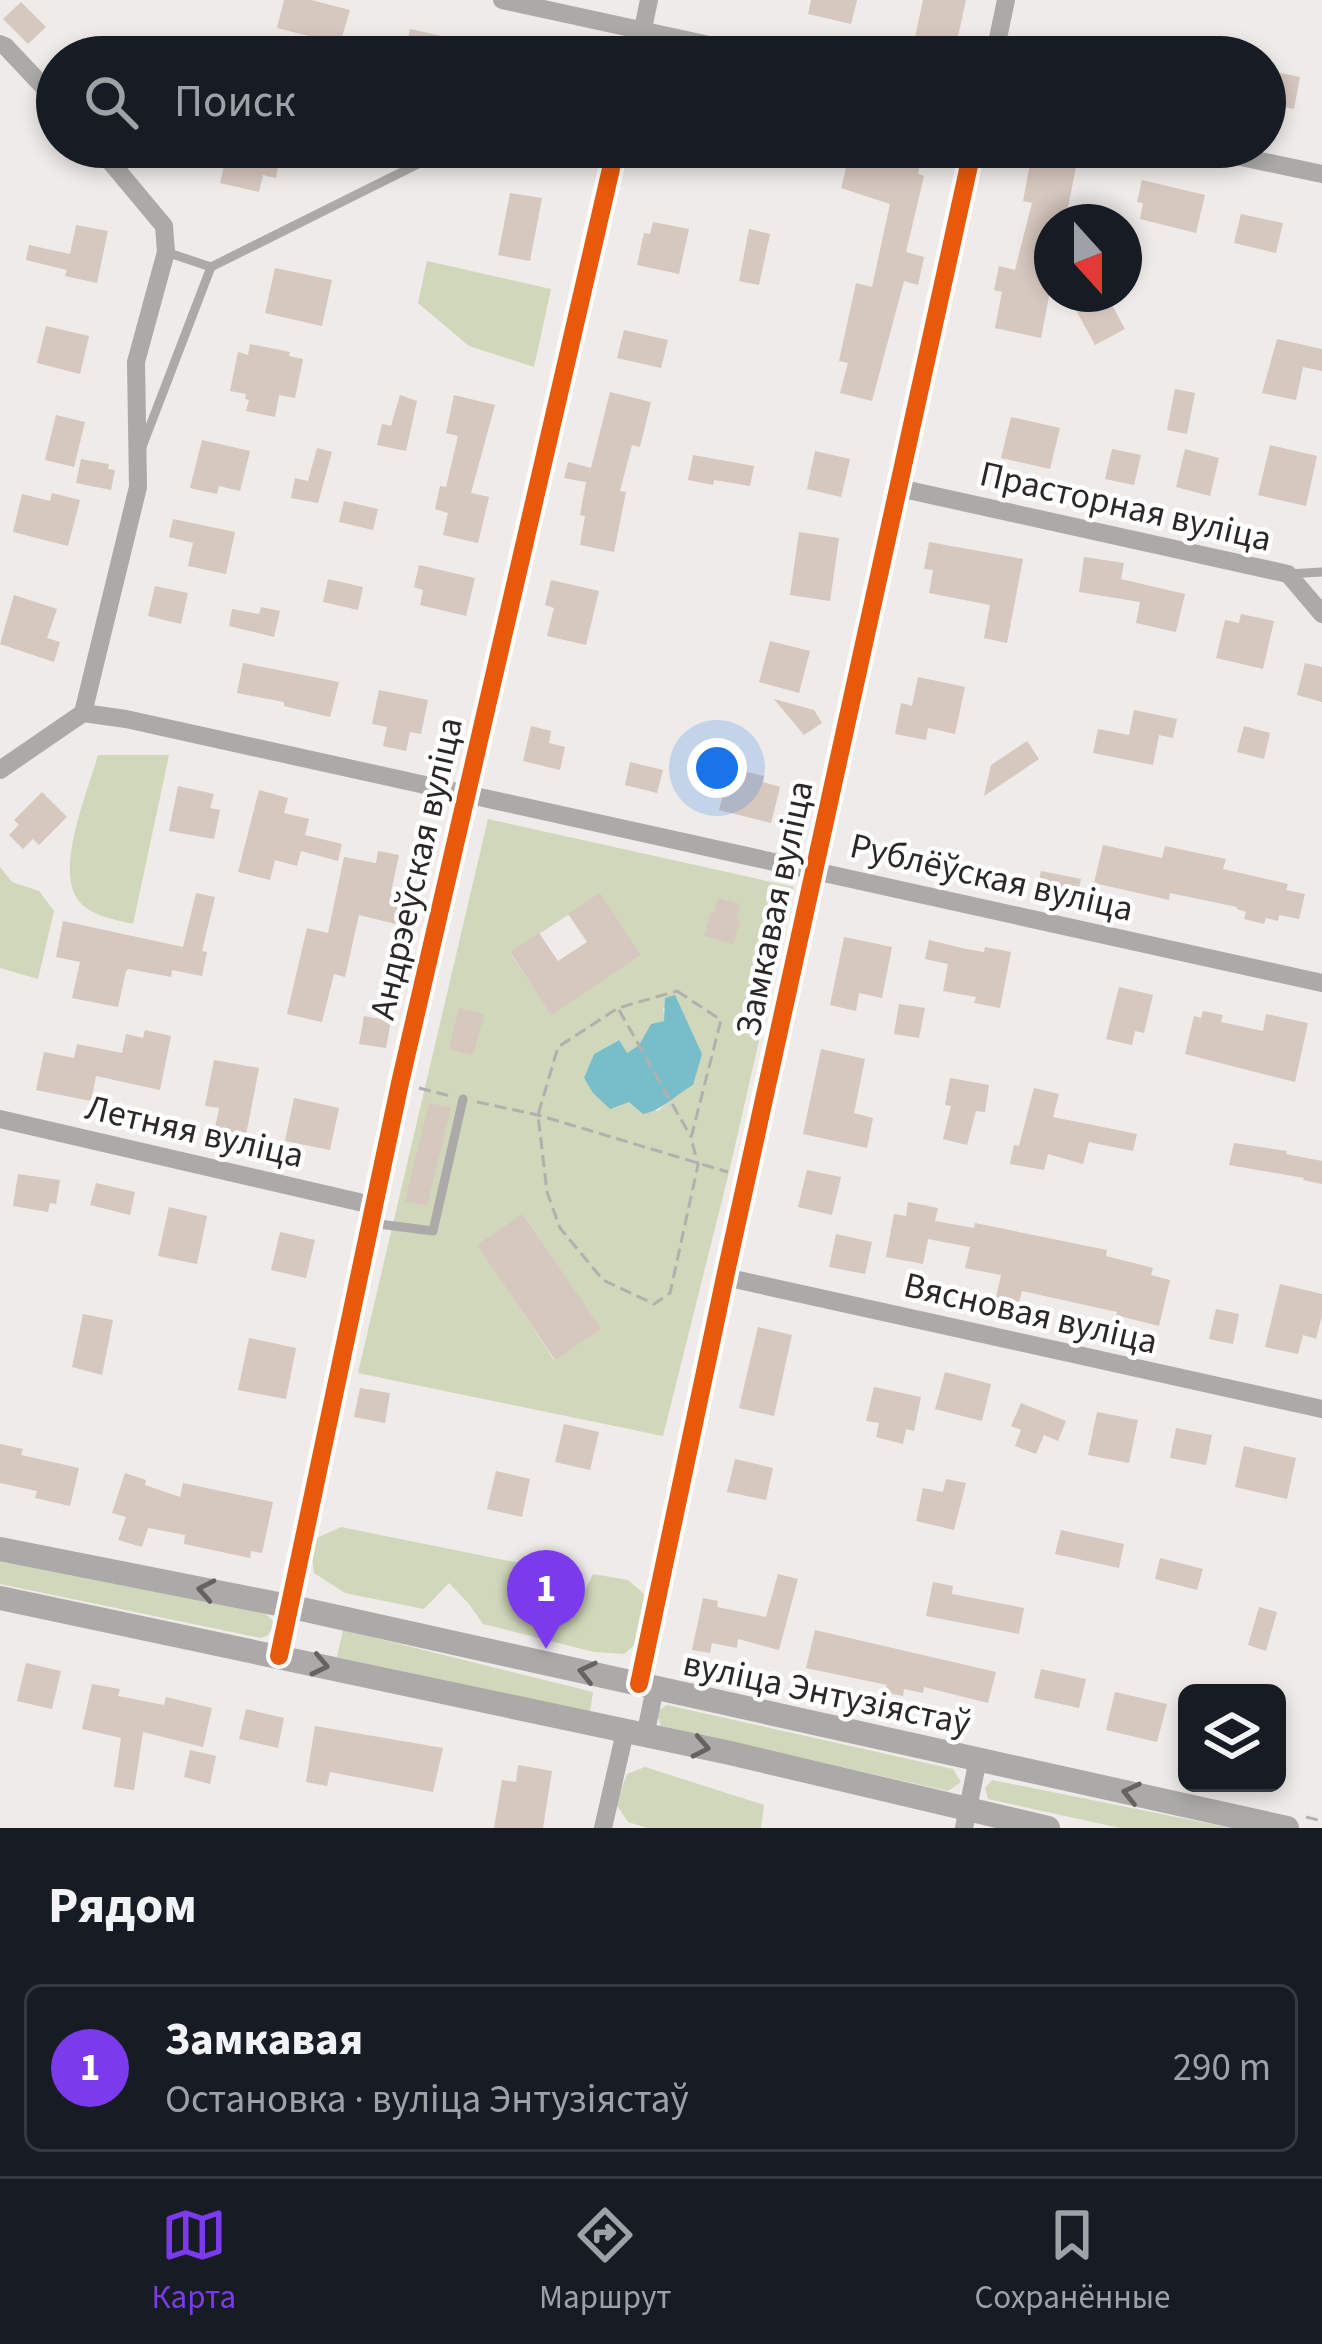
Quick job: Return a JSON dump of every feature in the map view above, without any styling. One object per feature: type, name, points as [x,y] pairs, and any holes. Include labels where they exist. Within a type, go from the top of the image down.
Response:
[{"type":"street","points":[[502,0],[662,36]]},
{"type":"street","points":[[641,36],[649,0]]},
{"type":"street","points":[[998,36],[1006,0]]},
{"type":"street","points":[[0,44],[36,79]]},
{"type":"street","points":[[1286,166],[1322,174]]},
{"type":"street","points":[[0,770],[83,713],[138,487],[136,362],[166,252],[164,226],[116,168]]},
{"type":"street","name":"Андрэеўская вуліца","points":[[279,1656],[400,1083],[611,168]]},
{"type":"street","name":"Замкавая вуліца","points":[[603,1828],[647,1686],[725,1277],[969,168]]},
{"type":"street","name":"Прасторная вуліца","points":[[898,488],[1288,574],[1322,614]]},
{"type":"street","name":"Рублёўская вуліца","points":[[83,713],[1322,983]]},
{"type":"street","name":"Летняя вуліца","points":[[0,1119],[374,1215]]},
{"type":"street","name":"Вясновая вуліца","points":[[725,1277],[1322,1409]]},
{"type":"street","name":"вуліца Энтузіястаў","points":[[0,1549],[288,1606],[1287,1828]]},
{"type":"street","points":[[0,1598],[730,1753],[965,1819],[1048,1828]]},
{"type":"street","points":[[965,1819],[978,1759]]},
{"type":"lane","points":[[138,458],[211,267],[410,168]]},
{"type":"lane","points":[[166,252],[211,267]]},
{"type":"lane","points":[[1288,574],[1322,572]]},
{"type":"lane","points":[[374,1215],[433,1231],[463,1099]]},
{"type":"path","points":[[618,1008],[692,1138],[698,1165],[670,1293],[654,1304],[603,1280],[560,1228],[547,1192],[538,1115],[558,1047],[618,1008],[677,991],[721,1020],[692,1138]]},
{"type":"path","points":[[400,1083],[538,1115],[747,1177]]},
{"type":"green space","points":[[427,261],[551,289],[534,367],[469,346],[418,303]]},
{"type":"green space","points":[[98,755],[169,755],[133,924],[85,907],[71,881],[76,826]]},
{"type":"green space","points":[[488,819],[794,887],[663,1436],[358,1373]],"holes":[[[600,894],[641,955],[551,1014],[510,953]],[[663,1008],[682,1011],[689,1029],[693,1085],[658,1111],[584,1079],[594,1054],[618,1040],[627,1053],[639,1045],[651,1024],[665,1021]],[[524,1215],[600,1329],[554,1360],[478,1245]]]},
{"type":"green space","points":[[0,867],[12,882],[39,891],[54,911],[38,979],[0,968]]},
{"type":"green space","points":[[341,1527],[539,1567],[547,1576],[553,1618],[572,1616],[593,1574],[628,1580],[644,1594],[641,1639],[624,1654],[594,1652],[483,1624],[449,1583],[424,1609],[345,1593],[314,1573],[310,1541]]},
{"type":"green space","points":[[0,1560],[266,1614],[273,1628],[261,1638],[0,1584]]},
{"type":"green space","points":[[343,1630],[593,1692],[590,1712],[337,1657]]},
{"type":"green space","points":[[667,1705],[953,1769],[961,1782],[948,1791],[661,1726],[656,1712]]},
{"type":"green space","points":[[645,1767],[764,1805],[761,1828],[648,1828],[628,1822],[616,1804],[627,1774]]},
{"type":"green space","points":[[992,1780],[1231,1828],[1120,1828],[988,1799],[985,1788]]},
{"type":"water","points":[[675,995],[702,1054],[693,1085],[650,1112],[643,1114],[629,1102],[610,1109],[584,1078],[594,1054],[619,1040],[627,1053],[639,1045],[651,1024],[664,1021],[665,998]]},
{"type":"building","points":[[284,0],[311,0],[350,10],[342,36],[308,36],[277,28]]},
{"type":"building","points":[[811,0],[857,0],[851,24],[808,14]]},
{"type":"building","points":[[923,0],[966,0],[958,36],[915,36]]},
{"type":"building","points":[[21,2],[46,27],[28,44],[3,19]]},
{"type":"building","points":[[410,29],[441,36],[408,36]]},
{"type":"building","points":[[1286,74],[1300,77],[1294,109],[1286,107]]},
{"type":"building","points":[[224,168],[278,168],[276,178],[263,175],[259,192],[220,183]]},
{"type":"building","points":[[846,168],[919,168],[918,174],[924,176],[906,252],[924,257],[918,285],[904,281],[872,401],[840,393],[848,363],[839,361],[856,283],[872,287],[890,204],[841,188]]},
{"type":"building","points":[[1029,168],[1076,168],[1069,204],[1034,204],[1034,312],[1046,312],[1041,338],[995,328],[1002,292],[994,290],[999,266],[1015,270],[1032,203],[1023,201]]},
{"type":"building","points":[[1142,180],[1205,195],[1196,233],[1142,220],[1143,203],[1137,202]]},
{"type":"building","points":[[510,193],[542,198],[530,261],[498,255]]},
{"type":"building","points":[[1241,214],[1283,223],[1276,253],[1234,243]]},
{"type":"building","points":[[653,222],[689,229],[679,274],[637,265],[644,233],[650,234]]},
{"type":"building","points":[[76,225],[108,231],[97,283],[26,260],[29,245],[70,254]]},
{"type":"building","points":[[749,229],[770,234],[759,285],[739,281]]},
{"type":"building","points":[[275,268],[332,280],[322,326],[265,313]]},
{"type":"building","points":[[1077,312],[1116,312],[1125,329],[1095,345]]},
{"type":"building","points":[[46,326],[89,336],[80,374],[37,363]]},
{"type":"building","points":[[624,330],[668,340],[661,368],[617,358]]},
{"type":"building","points":[[1277,339],[1322,349],[1322,371],[1303,367],[1296,400],[1262,393]]},
{"type":"building","points":[[250,344],[303,359],[295,398],[279,395],[275,417],[246,411],[246,394],[230,391],[238,352],[248,355]]},
{"type":"building","points":[[1175,389],[1195,393],[1187,434],[1167,430]]},
{"type":"building","points":[[610,392],[651,402],[640,447],[632,445],[620,491],[626,492],[614,552],[580,545],[586,482],[564,478],[568,462],[591,468]]},
{"type":"building","points":[[400,395],[417,401],[406,451],[377,445],[382,424],[391,426]]},
{"type":"building","points":[[454,395],[495,405],[471,493],[489,497],[478,543],[443,535],[448,513],[435,509],[440,486],[446,487],[458,436],[446,433]]},
{"type":"building","points":[[56,415],[85,422],[74,467],[45,460]]},
{"type":"building","points":[[1011,417],[1060,428],[1050,469],[1001,458]]},
{"type":"building","points":[[202,440],[250,451],[240,491],[219,486],[217,494],[190,488]]},
{"type":"building","points":[[1270,445],[1317,456],[1306,506],[1258,495]]},
{"type":"building","points":[[317,448],[332,452],[318,503],[291,498],[295,478],[308,481]]},
{"type":"building","points":[[1112,449],[1141,455],[1134,485],[1105,479]]},
{"type":"building","points":[[1185,449],[1219,458],[1210,496],[1176,487]]},
{"type":"building","points":[[815,451],[850,459],[841,497],[807,489]]},
{"type":"building","points":[[693,455],[754,466],[750,486],[688,480]]},
{"type":"building","points":[[81,459],[109,464],[108,469],[115,470],[111,490],[76,483]]},
{"type":"building","points":[[52,493],[80,500],[68,546],[13,532],[22,494],[50,501]]},
{"type":"building","points":[[344,501],[378,509],[373,530],[339,522]]},
{"type":"building","points":[[173,519],[235,532],[226,574],[188,566],[193,543],[169,537]]},
{"type":"building","points":[[799,532],[839,538],[830,601],[790,595]]},
{"type":"building","points":[[929,542],[1023,559],[1007,643],[984,638],[990,605],[929,593],[933,570],[924,569]]},
{"type":"building","points":[[1084,557],[1124,563],[1121,579],[1185,594],[1176,632],[1136,623],[1140,602],[1079,592]]},
{"type":"building","points":[[419,565],[475,578],[466,616],[420,605],[423,590],[414,587]]},
{"type":"building","points":[[328,579],[363,587],[358,610],[323,602]]},
{"type":"building","points":[[551,580],[599,591],[586,645],[547,636],[554,608],[545,605]]},
{"type":"building","points":[[155,586],[188,593],[181,624],[148,616]]},
{"type":"building","points":[[14,595],[57,609],[47,638],[60,642],[54,662],[0,644]]},
{"type":"building","points":[[261,607],[280,611],[274,637],[229,626],[232,609],[259,614]]},
{"type":"building","points":[[1241,614],[1274,621],[1263,669],[1216,658],[1225,620],[1239,623]]},
{"type":"building","points":[[770,641],[810,651],[799,693],[759,682]]},
{"type":"building","points":[[243,663],[339,682],[330,717],[237,693]]},
{"type":"building","points":[[1305,663],[1322,667],[1322,702],[1297,695]]},
{"type":"building","points":[[918,677],[965,687],[955,734],[928,728],[926,740],[895,734],[901,703],[912,706]]},
{"type":"building","points":[[379,690],[428,700],[421,734],[410,732],[406,751],[383,746],[387,727],[372,724]]},
{"type":"building","points":[[774,699],[814,710],[822,723],[804,735]]},
{"type":"building","points":[[1134,710],[1177,719],[1173,738],[1159,735],[1153,765],[1093,753],[1098,729],[1129,735]]},
{"type":"building","points":[[531,726],[551,731],[549,743],[565,747],[560,770],[523,761]]},
{"type":"building","points":[[1244,726],[1270,733],[1264,759],[1237,752]]},
{"type":"building","points":[[1027,741],[1039,759],[984,796],[991,765]]},
{"type":"building","points":[[630,762],[663,770],[657,793],[625,785]]},
{"type":"building","points":[[730,768],[764,776],[763,782],[780,787],[771,823],[719,810]]},
{"type":"building","points":[[178,786],[214,794],[210,808],[220,810],[214,839],[169,831]]},
{"type":"building","points":[[259,790],[288,798],[284,813],[309,819],[305,835],[342,844],[338,861],[301,851],[297,866],[275,860],[270,880],[238,872]]},
{"type":"building","points":[[42,792],[67,817],[39,845],[33,839],[23,849],[9,835],[19,825],[14,820]]},
{"type":"building","points":[[1103,845],[1162,858],[1165,846],[1226,859],[1223,869],[1288,884],[1286,890],[1305,894],[1299,919],[1279,915],[1278,921],[1266,918],[1264,924],[1244,919],[1246,912],[1237,907],[1170,893],[1169,900],[1094,883]]},
{"type":"building","points":[[378,851],[399,855],[391,892],[419,899],[412,928],[359,915],[345,977],[334,974],[322,1022],[287,1014],[307,928],[328,933],[344,857],[376,863]]},
{"type":"building","points":[[1041,871],[1081,879],[1076,900],[1037,890]]},
{"type":"building","points":[[196,893],[215,897],[202,951],[207,952],[202,976],[172,970],[171,977],[129,969],[118,1007],[72,998],[80,962],[56,957],[63,921],[183,947]]},
{"type":"building","points":[[600,893],[641,955],[551,1015],[510,952],[539,933],[558,961],[587,942],[568,914]]},
{"type":"building","points":[[718,898],[740,904],[734,944],[704,936]]},
{"type":"building","points":[[844,937],[892,947],[882,998],[859,993],[856,1011],[830,1005]]},
{"type":"building","points":[[929,940],[984,952],[985,947],[1011,952],[1000,1008],[974,1003],[976,997],[943,991],[948,964],[925,959]]},
{"type":"building","points":[[1119,987],[1153,995],[1144,1033],[1135,1031],[1132,1045],[1106,1039]]},
{"type":"building","points":[[899,1004],[925,1008],[919,1038],[894,1034]]},
{"type":"building","points":[[459,1008],[484,1014],[473,1055],[449,1049]]},
{"type":"building","points":[[1203,1011],[1223,1015],[1221,1022],[1263,1031],[1266,1014],[1308,1023],[1295,1082],[1185,1054],[1194,1016],[1201,1018]]},
{"type":"building","points":[[364,1016],[391,1021],[386,1048],[359,1044]]},
{"type":"building","points":[[145,1030],[171,1036],[160,1090],[96,1076],[91,1101],[36,1090],[44,1052],[74,1058],[77,1044],[122,1053],[126,1034],[143,1038]]},
{"type":"building","points":[[821,1049],[865,1059],[854,1113],[873,1118],[867,1148],[803,1134]]},
{"type":"building","points":[[214,1060],[259,1068],[246,1135],[215,1128],[219,1108],[205,1106]]},
{"type":"building","points":[[950,1078],[989,1085],[985,1112],[976,1111],[967,1145],[943,1139],[951,1106],[945,1105]]},
{"type":"building","points":[[1034,1088],[1059,1094],[1053,1117],[1137,1134],[1133,1151],[1089,1142],[1083,1164],[1048,1154],[1044,1170],[1010,1164]]},
{"type":"building","points":[[294,1098],[339,1108],[330,1150],[285,1141]]},
{"type":"building","points":[[429,1103],[451,1108],[427,1206],[405,1201]]},
{"type":"building","points":[[1234,1143],[1322,1161],[1322,1184],[1229,1165]]},
{"type":"building","points":[[807,1170],[841,1177],[832,1215],[798,1207]]},
{"type":"building","points":[[18,1174],[60,1180],[56,1204],[50,1203],[48,1212],[13,1206]]},
{"type":"building","points":[[96,1183],[135,1192],[130,1215],[90,1205]]},
{"type":"building","points":[[908,1202],[938,1208],[935,1221],[974,1228],[975,1223],[1107,1250],[1106,1256],[1153,1268],[1151,1275],[1170,1280],[1159,1326],[1022,1291],[1018,1307],[995,1302],[1001,1275],[965,1268],[970,1247],[928,1239],[923,1264],[886,1257],[894,1214],[906,1216]]},
{"type":"building","points":[[169,1207],[207,1216],[197,1264],[158,1256]]},
{"type":"building","points":[[523,1214],[601,1329],[555,1360],[477,1245]]},
{"type":"building","points":[[280,1232],[315,1240],[306,1278],[271,1270]]},
{"type":"building","points":[[836,1234],[872,1242],[865,1274],[829,1267]]},
{"type":"building","points":[[1280,1284],[1322,1294],[1316,1339],[1303,1335],[1298,1354],[1265,1347]]},
{"type":"building","points":[[1216,1309],[1239,1314],[1233,1344],[1209,1339]]},
{"type":"building","points":[[83,1314],[113,1320],[102,1375],[72,1367]]},
{"type":"building","points":[[758,1327],[792,1335],[774,1416],[739,1408]]},
{"type":"building","points":[[249,1338],[296,1348],[286,1399],[238,1390]]},
{"type":"building","points":[[945,1372],[991,1384],[982,1421],[935,1409]]},
{"type":"building","points":[[874,1387],[921,1397],[914,1431],[906,1429],[903,1444],[876,1437],[879,1423],[866,1421]]},
{"type":"building","points":[[360,1388],[390,1393],[385,1423],[354,1417]]},
{"type":"building","points":[[1021,1403],[1066,1421],[1058,1441],[1044,1435],[1036,1454],[1015,1446],[1021,1430],[1011,1426]]},
{"type":"building","points":[[1097,1412],[1138,1420],[1129,1463],[1088,1455]]},
{"type":"building","points":[[564,1424],[599,1432],[590,1470],[555,1462]]},
{"type":"building","points":[[1176,1428],[1212,1435],[1206,1465],[1170,1458]]},
{"type":"building","points":[[0,1444],[23,1449],[21,1455],[79,1468],[70,1506],[35,1498],[37,1491],[0,1483]]},
{"type":"building","points":[[1244,1446],[1296,1458],[1287,1499],[1235,1487]]},
{"type":"building","points":[[735,1459],[773,1468],[766,1500],[727,1492]]},
{"type":"building","points":[[496,1471],[530,1479],[522,1517],[487,1509]]},
{"type":"building","points":[[125,1473],[180,1497],[183,1483],[273,1502],[262,1553],[251,1551],[250,1558],[184,1544],[185,1535],[148,1528],[142,1547],[118,1540],[126,1517],[112,1513]]},
{"type":"building","points":[[946,1479],[966,1483],[954,1530],[916,1521],[923,1488],[943,1492]]},
{"type":"building","points":[[1061,1530],[1124,1544],[1119,1568],[1055,1554]]},
{"type":"building","points":[[1160,1558],[1203,1569],[1197,1590],[1155,1579]]},
{"type":"building","points":[[778,1574],[798,1579],[779,1650],[738,1639],[737,1648],[712,1643],[710,1653],[692,1650],[703,1598],[718,1601],[717,1607],[766,1617]]},
{"type":"building","points":[[933,1582],[953,1586],[952,1594],[1024,1608],[1019,1634],[926,1616]]},
{"type":"building","points":[[1259,1607],[1277,1612],[1266,1651],[1248,1645]]},
{"type":"building","points":[[815,1630],[996,1672],[988,1703],[924,1687],[923,1693],[904,1689],[903,1696],[885,1692],[887,1685],[806,1668]]},
{"type":"building","points":[[26,1663],[61,1671],[52,1709],[17,1701]]},
{"type":"building","points":[[1041,1669],[1086,1679],[1079,1708],[1034,1698]]},
{"type":"building","points":[[92,1684],[120,1689],[118,1696],[164,1705],[166,1697],[212,1708],[203,1747],[143,1732],[134,1790],[114,1787],[121,1738],[82,1729]]},
{"type":"building","points":[[1115,1692],[1167,1704],[1157,1742],[1106,1730]]},
{"type":"building","points":[[246,1709],[284,1718],[278,1748],[239,1739]]},
{"type":"building","points":[[315,1726],[443,1748],[433,1792],[330,1772],[327,1786],[306,1782]]},
{"type":"building","points":[[190,1750],[216,1756],[210,1784],[184,1777]]},
{"type":"building","points":[[518,1765],[552,1771],[543,1828],[494,1828],[502,1780],[516,1782]]},
{"type":"cycle path","points":[[279,1656],[400,1083],[611,168]]},
{"type":"cycle path","points":[[639,1684],[968,168]]},
{"type":"place","name":"Замкавая","points":[[546,1649]]}]
